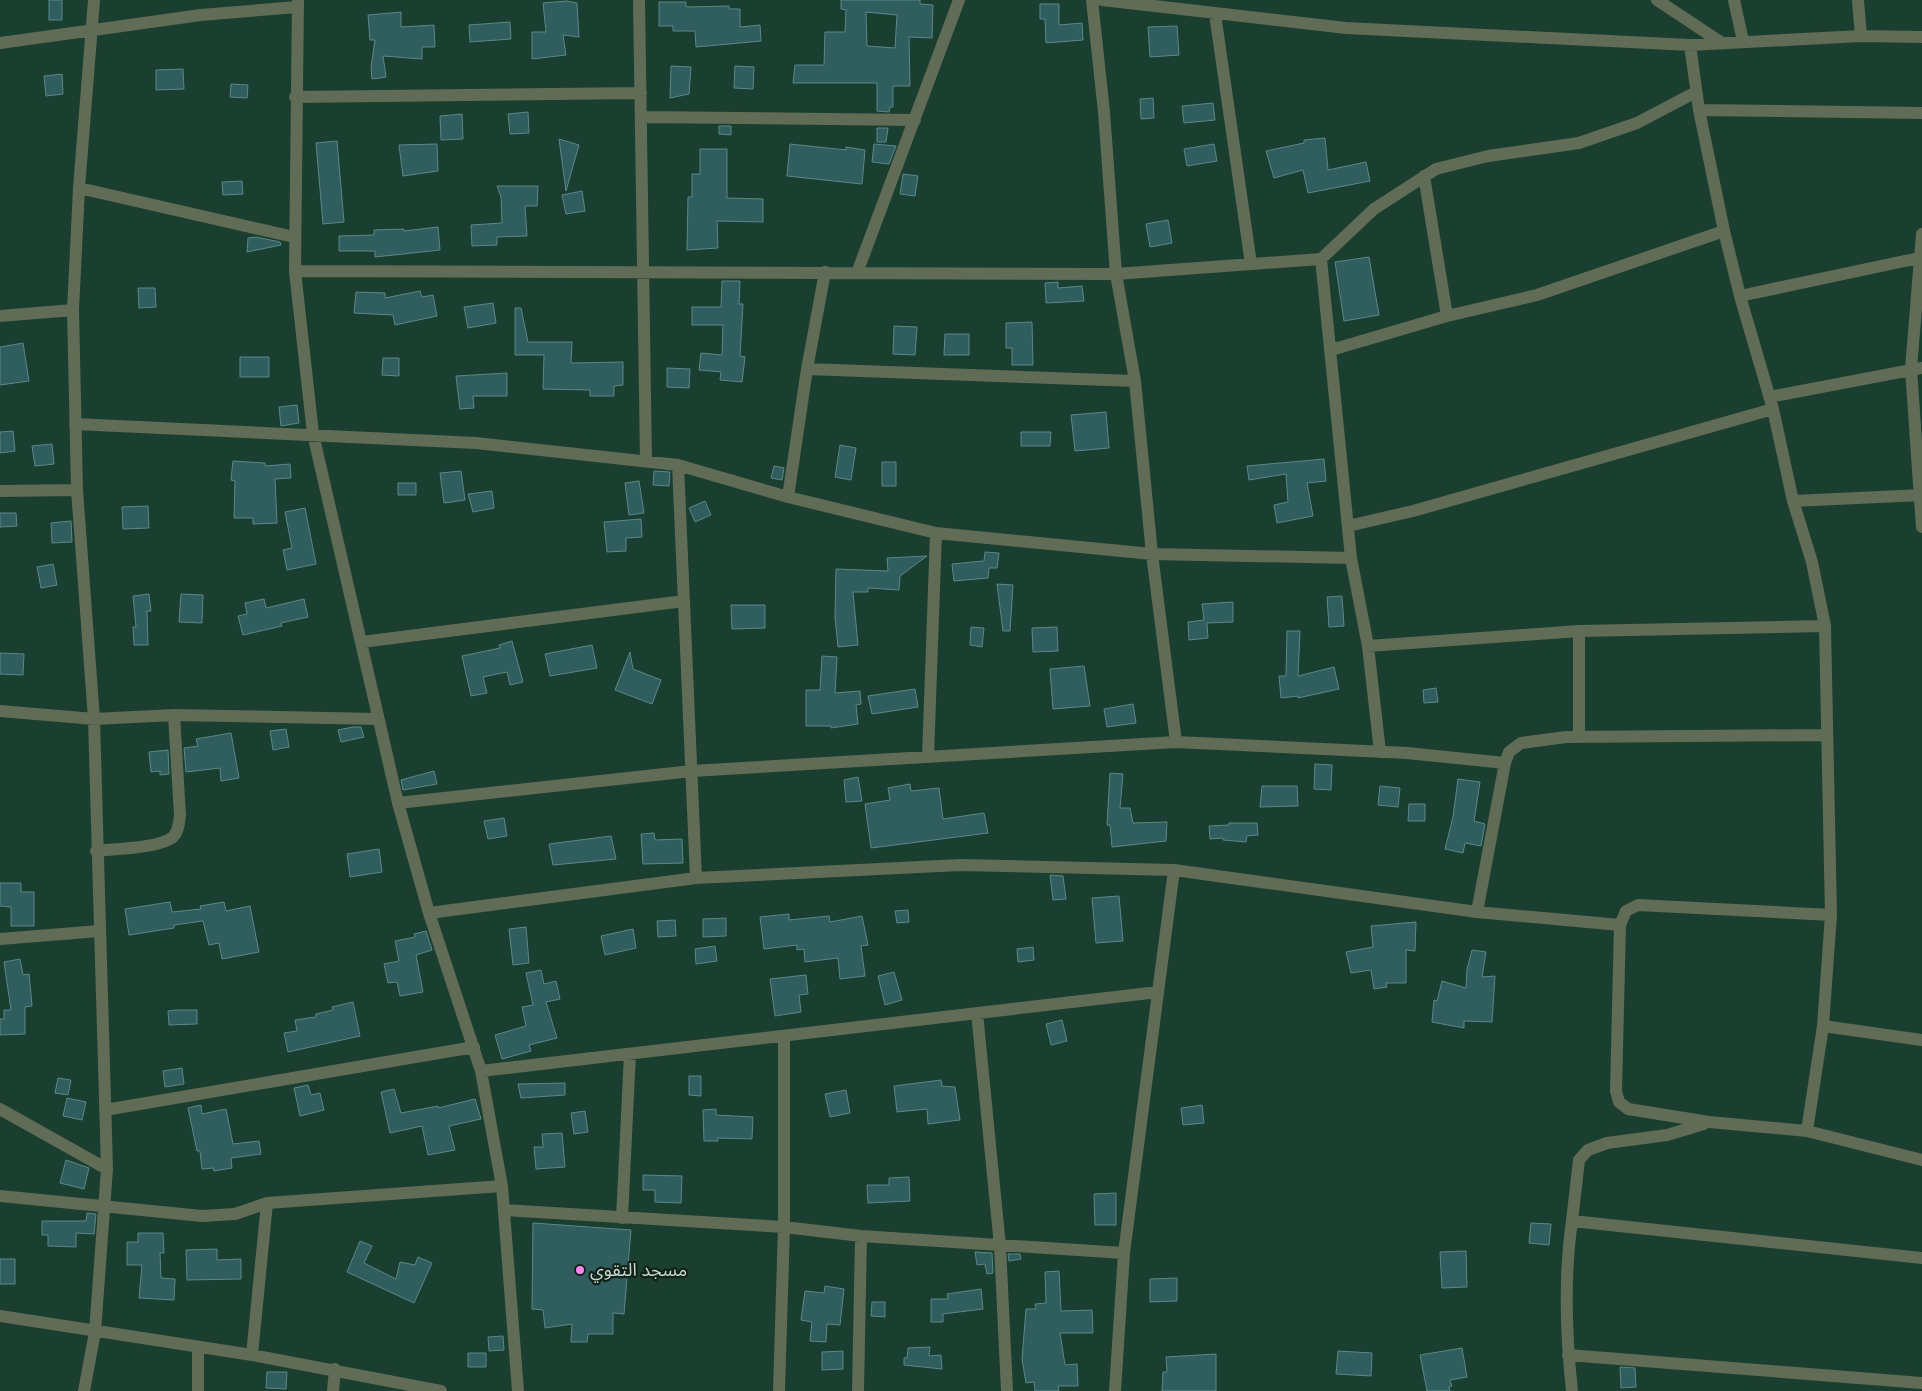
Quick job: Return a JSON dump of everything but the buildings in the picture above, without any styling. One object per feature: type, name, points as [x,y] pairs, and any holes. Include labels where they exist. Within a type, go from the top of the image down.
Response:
[{"type":"street","points":[[84,1391],[95,1332],[106,1207],[107,1169],[96,851],[94,719],[77,490],[72,310],[79,188],[94,0]]},
{"type":"street","points":[[639,0],[646,461]]},
{"type":"street","points":[[857,273],[916,120],[959,0]]},
{"type":"street","points":[[1092,0],[1104,112],[1116,274],[1135,381],[1152,554],[1176,742]]},
{"type":"street","points":[[1102,0],[1346,28],[1690,46],[1722,42],[1861,36],[1922,37]]},
{"type":"street","points":[[1657,0],[1722,42]]},
{"type":"street","points":[[1734,0],[1743,41]]},
{"type":"street","points":[[1858,0],[1861,36]]},
{"type":"street","points":[[0,42],[297,4],[295,271],[313,434],[334,535],[362,642],[377,719],[398,803],[428,913],[481,1071],[502,1186],[518,1391]]},
{"type":"street","points":[[1215,14],[1251,264]]},
{"type":"street","points":[[1690,46],[1699,110],[1724,231],[1740,296],[1771,403],[1793,501],[1812,562],[1825,626],[1831,915],[1823,1026],[1807,1131]]},
{"type":"street","points":[[295,271],[1116,274],[1321,259],[1374,209],[1436,169],[1488,156],[1579,143],[1638,123],[1696,92]]},
{"type":"street","points":[[296,97],[641,93]]},
{"type":"street","points":[[1699,110],[1922,113]]},
{"type":"street","points":[[641,117],[916,120]]},
{"type":"street","points":[[1424,176],[1447,316]]},
{"type":"street","points":[[79,188],[294,237]]},
{"type":"street","points":[[1331,350],[1447,316],[1537,296],[1724,231]]},
{"type":"street","points":[[1922,234],[1919,258],[1917,368],[1922,528]]},
{"type":"street","points":[[1740,296],[1919,258]]},
{"type":"street","points":[[1321,259],[1351,558],[1368,646],[1380,752]]},
{"type":"street","points":[[788,497],[807,369],[825,272]]},
{"type":"street","points":[[0,316],[72,310]]},
{"type":"street","points":[[1348,526],[1413,511],[1771,403],[1917,368]]},
{"type":"street","points":[[807,369],[1135,381]]},
{"type":"street","points":[[75,424],[476,443],[678,466],[788,497],[936,533],[1152,554],[1351,558]]},
{"type":"street","points":[[678,466],[696,878]]},
{"type":"street","points":[[0,491],[77,490]]},
{"type":"street","points":[[1793,501],[1921,495]]},
{"type":"street","points":[[928,757],[936,533]]},
{"type":"street","points":[[362,642],[684,601]]},
{"type":"street","points":[[1368,646],[1579,631],[1825,626]]},
{"type":"street","points":[[1579,631],[1579,736]]},
{"type":"street","points":[[0,711],[94,719],[174,716],[377,719]]},
{"type":"street","points":[[96,851],[156,843],[173,837],[179,827],[180,815],[174,716]]},
{"type":"street","points":[[1477,912],[1504,763],[1509,752],[1521,743],[1579,736],[1827,735]]},
{"type":"street","points":[[398,803],[692,771],[1176,742],[1380,752],[1504,763]]},
{"type":"street","points":[[428,913],[696,878],[960,865],[1174,870],[1477,912],[1620,925]]},
{"type":"street","points":[[1115,1391],[1124,1253],[1174,870]]},
{"type":"street","points":[[1831,915],[1638,905],[1626,911],[1620,925],[1616,1091],[1619,1102],[1628,1109],[1708,1122],[1807,1131],[1922,1160]]},
{"type":"street","points":[[0,939],[99,931]]},
{"type":"street","points":[[481,1071],[1158,992]]},
{"type":"street","points":[[977,1013],[1000,1246],[1006,1391]]},
{"type":"street","points":[[1823,1026],[1922,1040]]},
{"type":"street","points":[[779,1391],[784,1227],[784,1036]]},
{"type":"street","points":[[105,1110],[474,1047]]},
{"type":"street","points":[[622,1218],[630,1054]]},
{"type":"street","points":[[0,1109],[107,1169]]},
{"type":"street","points":[[1572,1391],[1568,1355],[1568,1243],[1579,1160],[1588,1150],[1607,1143],[1667,1135],[1708,1122]]},
{"type":"street","points":[[0,1196],[202,1216],[235,1214],[267,1203],[502,1186]]},
{"type":"street","points":[[252,1355],[267,1203]]},
{"type":"street","points":[[504,1210],[784,1227],[861,1236],[1124,1253]]},
{"type":"street","points":[[1572,1221],[1922,1258]]},
{"type":"street","points":[[858,1391],[861,1236]]},
{"type":"street","points":[[0,1316],[335,1369],[440,1391]]},
{"type":"street","points":[[198,1348],[198,1391]]},
{"type":"street","points":[[1568,1355],[1922,1383]]},
{"type":"street","points":[[333,1391],[335,1369]]},
{"type":"place","name":"مسجد التقوي","points":[[580,1270]]}]
